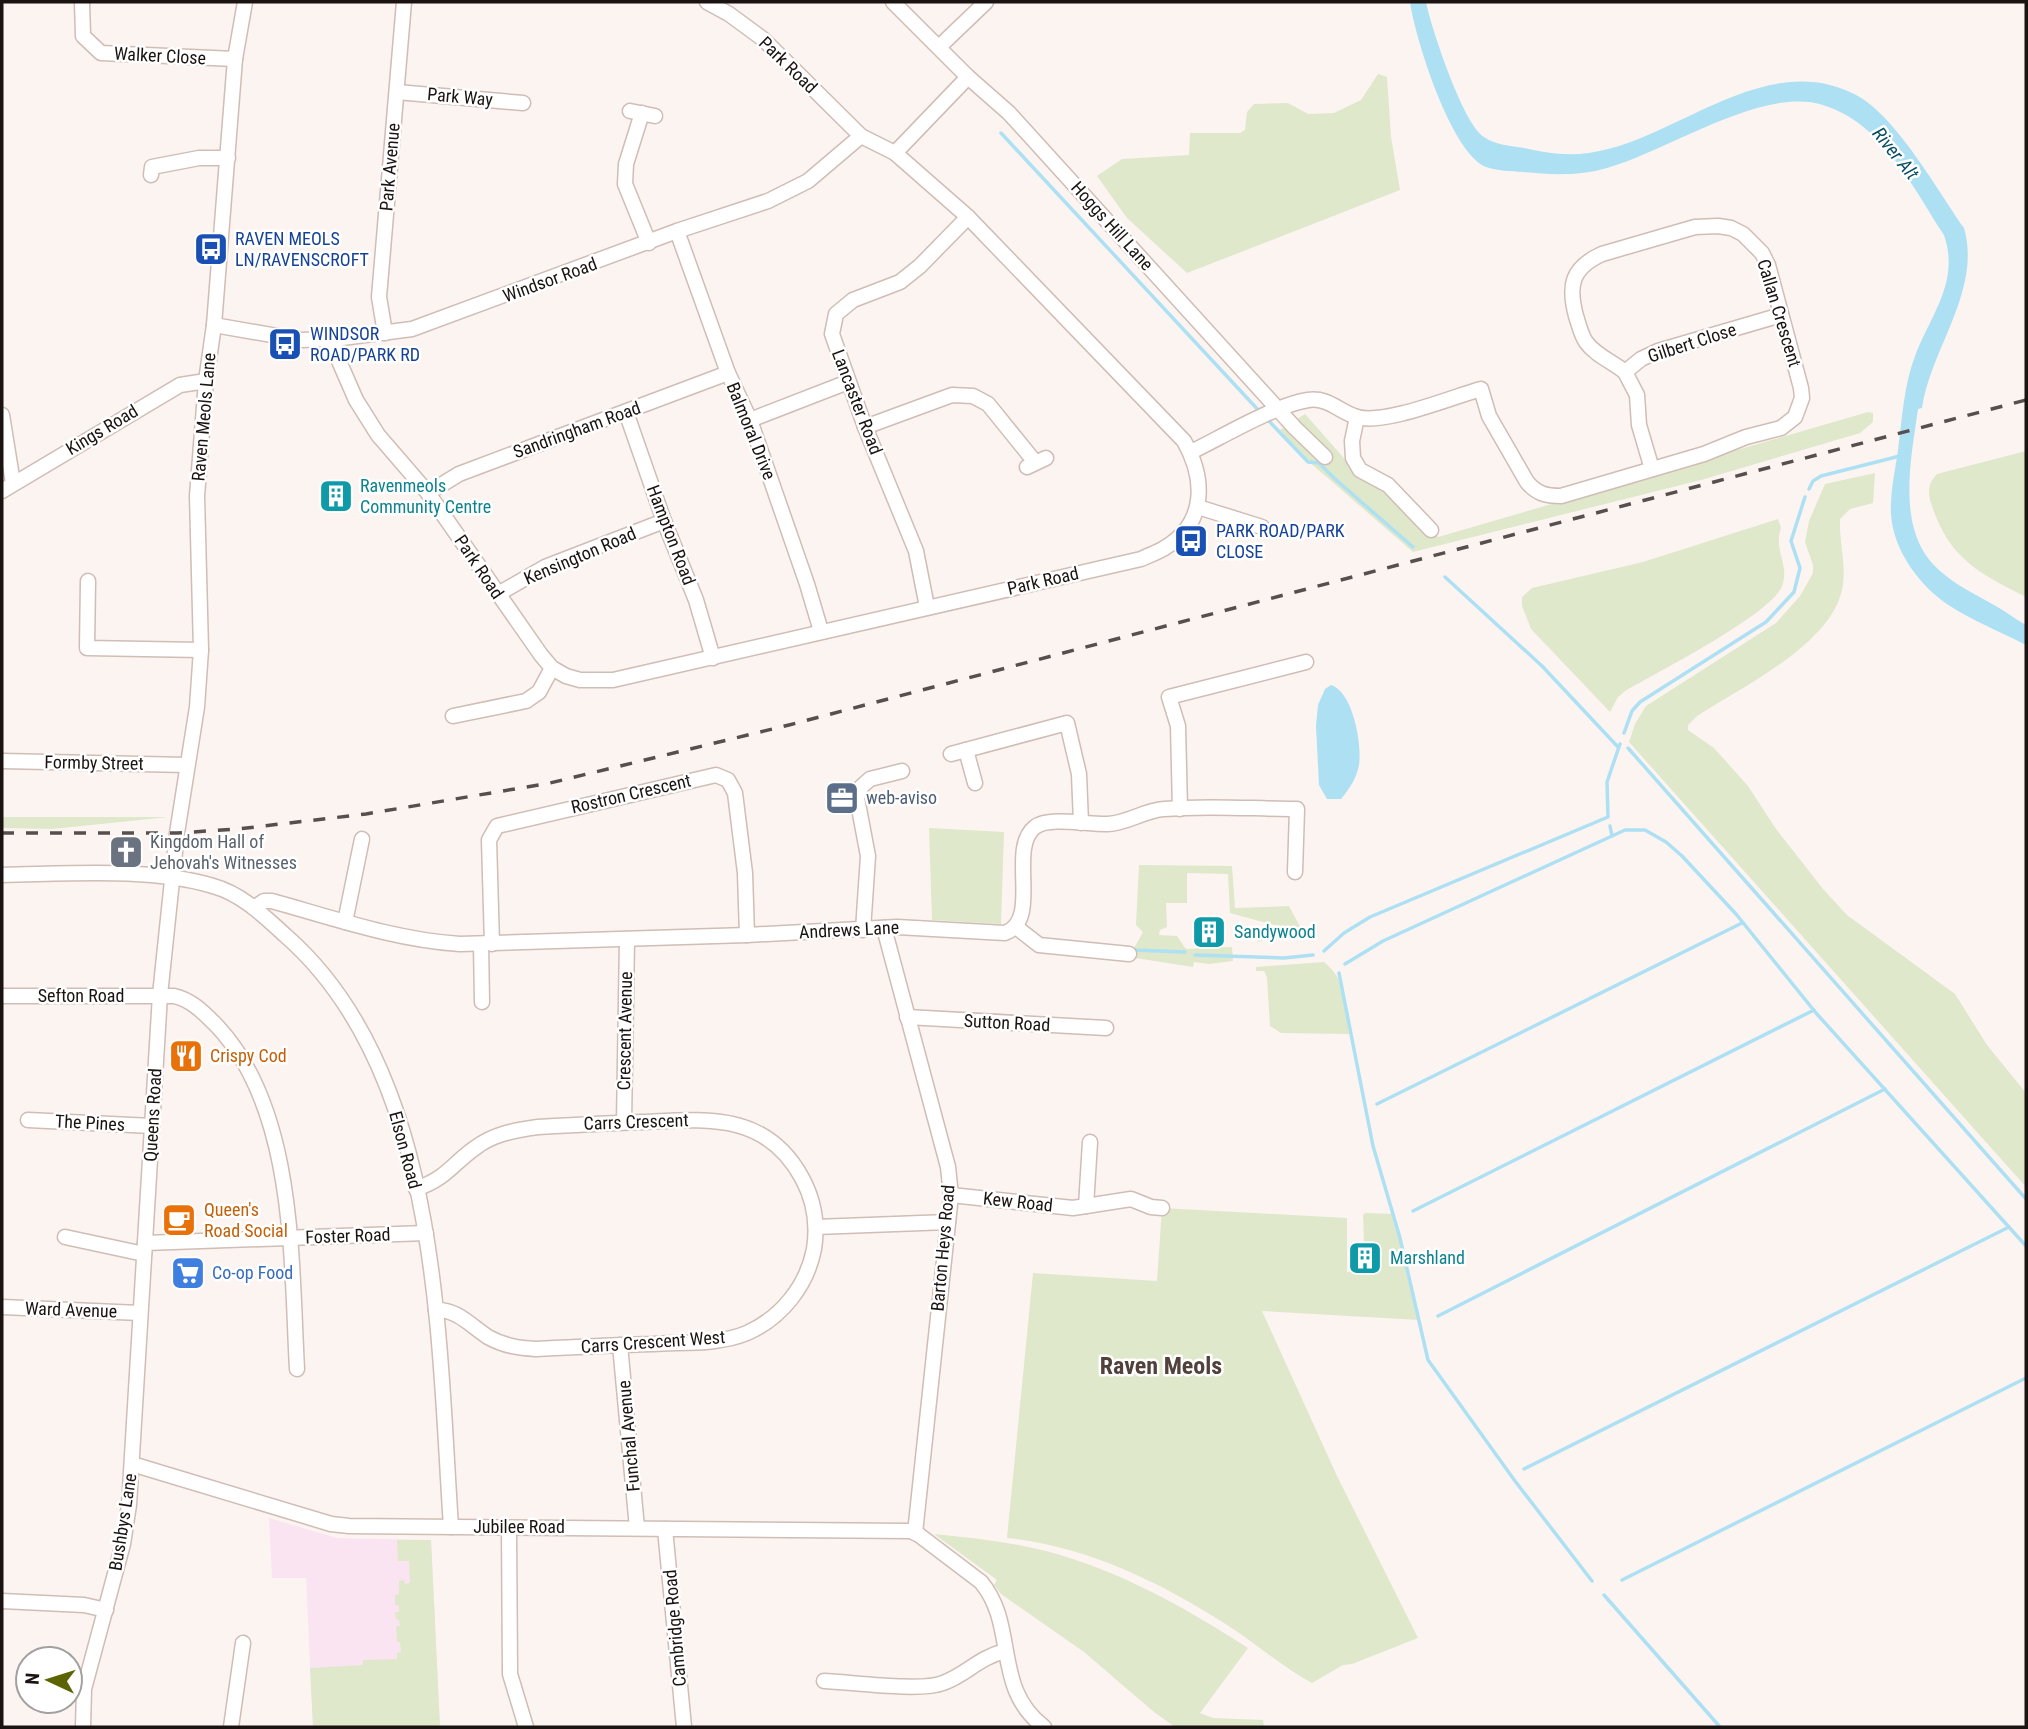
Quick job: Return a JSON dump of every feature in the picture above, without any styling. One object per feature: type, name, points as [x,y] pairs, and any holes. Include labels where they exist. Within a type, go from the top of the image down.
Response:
[{"type":"street","name":"Walker Close","points":[[82,2],[83,36],[101,53],[235,60]]},
{"type":"street","name":"Raven Meols Lane","points":[[177,833],[197,707],[201,650],[197,496],[235,60],[245,2]]},
{"type":"street","name":"Park Avenue","points":[[385,333],[379,297],[404,2]]},
{"type":"street","name":"Park Road","points":[[334,339],[356,400],[378,435],[428,493],[526,636],[552,668],[580,680],[613,680],[1141,559],[1167,547],[1182,534],[1198,507],[1198,471],[1184,441],[968,217],[895,153],[861,136],[763,39],[729,14],[706,2]]},
{"type":"street","name":"Hoggs Hill Lane","points":[[893,2],[968,77],[1009,113],[1278,409],[1325,457]]},
{"type":"street","points":[[939,47],[986,2]]},
{"type":"street","points":[[895,153],[968,77]]},
{"type":"street","name":"Park Way","points":[[397,92],[524,101]]},
{"type":"street","points":[[642,113],[626,164],[625,184],[649,243]]},
{"type":"street","name":"Windsor Road","points":[[214,325],[300,340],[334,339],[412,329],[768,201],[808,181],[861,136]]},
{"type":"street","points":[[151,175],[152,167],[199,158],[228,158]]},
{"type":"street","name":"Lancaster Road","points":[[927,607],[916,551],[865,427],[832,334],[836,314],[853,300],[900,282],[920,266],[968,217]]},
{"type":"street","name":"Callan Crescent","points":[[1625,372],[1585,341],[1573,304],[1572,292],[1579,269],[1588,260],[1602,254],[1695,227],[1718,226],[1743,234],[1762,253],[1768,265],[1801,388],[1799,409],[1790,423],[1781,428],[1746,437],[1704,454],[1652,470]]},
{"type":"street","name":"Balmoral Drive","points":[[677,232],[728,373],[750,420],[821,631]]},
{"type":"street","name":"Gilbert Close","points":[[1652,470],[1639,425],[1637,396],[1625,372],[1641,359],[1658,351],[1782,315]]},
{"type":"street","name":"Sandringham Road","points":[[428,493],[459,474],[728,373]]},
{"type":"street","name":"Kings Road","points":[[8,487],[180,385],[206,381]]},
{"type":"street","points":[[750,420],[848,382]]},
{"type":"street","points":[[1191,452],[1278,409],[1307,400],[1332,403],[1357,417],[1387,418],[1481,388],[1489,416],[1527,482],[1542,495],[1561,496],[1652,470]]},
{"type":"street","points":[[865,427],[952,395],[974,396],[988,404],[1036,462]]},
{"type":"street","name":"Hampton Road","points":[[626,412],[664,522],[696,600],[713,658]]},
{"type":"street","points":[[2,415],[8,487]]},
{"type":"street","points":[[1357,417],[1353,458],[1360,470],[1388,485],[1431,530]]},
{"type":"street","points":[[1198,507],[1262,526]]},
{"type":"street","name":"Kensington Road","points":[[498,594],[545,567],[664,522]]},
{"type":"street","points":[[88,581],[87,648],[201,650]]},
{"type":"street","points":[[1180,809],[1178,726],[1169,697],[1306,662]]},
{"type":"street","points":[[453,716],[526,701],[539,692],[552,668]]},
{"type":"street","points":[[951,754],[1067,723],[1079,774],[1082,823]]},
{"type":"street","points":[[966,750],[975,783]]},
{"type":"street","name":"Formby Street","points":[[2,761],[187,765]]},
{"type":"street","points":[[863,930],[868,856],[857,798],[861,787],[870,779],[902,771]]},
{"type":"street","name":"Rostron Crescent","points":[[487,944],[488,846],[490,834],[497,826],[716,775],[729,780],[735,793],[745,873],[747,935]]},
{"type":"street","points":[[1129,954],[1039,945],[1016,927],[1022,913],[1024,844],[1027,835],[1037,825],[1044,822],[1118,822],[1152,811],[1180,809],[1297,809],[1295,872]]},
{"type":"street","name":"Queens Road","points":[[140,1313],[160,995],[177,833]]},
{"type":"street","points":[[345,922],[362,839]]},
{"type":"street","points":[[2,875],[172,877]]},
{"type":"street","name":"Elson Road","points":[[172,877],[213,886],[233,894],[254,908],[304,951],[333,983],[352,1013],[381,1071],[403,1134],[426,1233],[436,1310],[451,1527]]},
{"type":"street","name":"Andrews Lane","points":[[254,908],[264,901],[272,901],[345,922],[432,942],[487,944],[884,928],[1005,933],[1016,927]]},
{"type":"street","name":"Barton Heys Road","points":[[884,928],[948,1167],[951,1195],[915,1533]]},
{"type":"street","name":"Crescent Avenue","points":[[624,1122],[627,939]]},
{"type":"street","points":[[482,1002],[487,944]]},
{"type":"street","name":"Sefton Road","points":[[2,996],[160,995],[182,998],[196,1006],[223,1032],[246,1068],[275,1142],[282,1169],[290,1238],[297,1369]]},
{"type":"street","name":"Sutton Road","points":[[907,1017],[1106,1028]]},
{"type":"street","name":"The Pines","points":[[28,1120],[152,1126]]},
{"type":"street","name":"Carrs Crescent","points":[[416,1189],[444,1176],[491,1137],[513,1130],[624,1122],[716,1120],[760,1135],[782,1152],[800,1173],[811,1199],[816,1227]]},
{"type":"street","points":[[1086,1206],[1090,1142]]},
{"type":"street","name":"Kew Road","points":[[951,1195],[1073,1208],[1131,1199],[1151,1207],[1162,1208]]},
{"type":"street","points":[[816,1227],[948,1222]]},
{"type":"street","name":"Carrs Crescent West","points":[[436,1310],[451,1311],[489,1338],[521,1348],[717,1341],[736,1337],[762,1325],[785,1306],[802,1283],[812,1255],[816,1227]]},
{"type":"street","name":"Foster Road","points":[[65,1237],[144,1249],[290,1238],[426,1233]]},
{"type":"street","name":"Ward Avenue","points":[[2,1307],[140,1313]]},
{"type":"street","name":"Bushbys Lane","points":[[83,1727],[84,1689],[123,1544],[132,1464],[140,1313]]},
{"type":"street","name":"Funchal Avenue","points":[[620,1345],[637,1528]]},
{"type":"street","name":"Jubilee Road","points":[[132,1464],[331,1524],[349,1526],[893,1530],[915,1533]]},
{"type":"street","points":[[509,1528],[510,1674],[526,1727]]},
{"type":"street","name":"Cambridge Road","points":[[665,1529],[684,1727]]},
{"type":"street","points":[[915,1533],[981,1582],[988,1591],[998,1611],[1010,1677],[1022,1706],[1044,1727]]},
{"type":"street","points":[[2,1601],[84,1605],[106,1609]]},
{"type":"street","points":[[231,1727],[243,1643]]},
{"type":"street","points":[[824,1681],[935,1686],[953,1679],[988,1655],[1005,1651]]},
{"type":"shaded area","points":[[269,1518],[337,1538],[431,1540],[440,1727],[313,1727],[306,1578],[272,1578]]},
{"type":"green space","points":[[1378,74],[1387,77],[1391,137],[1400,190],[1187,273],[1127,218],[1097,176],[1122,159],[1189,155],[1190,133],[1240,133],[1245,130],[1247,112],[1254,104],[1288,103],[1308,114],[1334,113],[1361,100]]},
{"type":"green space","points":[[1868,412],[1873,413],[1873,422],[1860,433],[1701,480],[1413,552],[1307,460],[1280,430],[1305,414],[1351,466],[1438,537]]},
{"type":"green space","points":[[2026,451],[2026,597],[1995,581],[1958,553],[1940,526],[1929,491],[1937,474]]},
{"type":"green space","points":[[1875,473],[1873,503],[1850,509],[1840,519],[1844,572],[1842,590],[1834,610],[1821,629],[1782,663],[1697,716],[1688,725],[1688,730],[1714,748],[1748,786],[1776,829],[1847,915],[1955,994],[1987,1045],[2026,1093],[2026,1187],[1629,742],[1635,724],[1646,706],[1776,623],[1800,596],[1813,573],[1805,542],[1809,521],[1825,484]]},
{"type":"green space","points":[[1778,519],[1784,578],[1774,598],[1736,627],[1625,691],[1618,697],[1610,712],[1531,629],[1522,606],[1522,597],[1532,588],[1643,562]]},
{"type":"green space","points":[[2,817],[169,817],[52,829],[2,828]]},
{"type":"green space","points":[[929,828],[1004,832],[1001,924],[932,920]]},
{"type":"green space","points":[[1139,865],[1232,866],[1235,908],[1289,906],[1305,936],[1301,939],[1275,936],[1258,942],[1257,939],[1276,932],[1278,926],[1230,913],[1228,874],[1187,873],[1187,903],[1166,903],[1167,927],[1160,930],[1159,935],[1177,936],[1186,949],[1232,947],[1233,961],[1209,964],[1194,962],[1193,967],[1129,957],[1143,932],[1136,925]]},
{"type":"green space","points":[[1324,962],[1332,969],[1341,985],[1349,1034],[1281,1033],[1270,1026],[1267,977],[1264,971],[1256,971],[1256,967]]},
{"type":"green space","points":[[1162,1208],[1347,1218],[1347,1272],[1370,1272],[1373,1251],[1364,1242],[1363,1215],[1393,1214],[1419,1320],[1262,1311],[1337,1476],[1418,1638],[1352,1664],[1343,1665],[1312,1683],[1224,1623],[1147,1580],[1093,1557],[1036,1542],[1007,1538],[1033,1273],[1157,1281]]},
{"type":"green space","points":[[934,1534],[1021,1546],[1077,1560],[1153,1592],[1201,1619],[1248,1648],[1200,1713],[1213,1718],[1263,1720],[1264,1727],[1175,1727],[1084,1652],[1001,1594],[994,1585],[997,1580]]},
{"type":"green space","points":[[397,1540],[431,1540],[440,1727],[313,1727],[310,1668],[363,1665],[363,1660],[397,1659],[397,1653],[401,1652],[400,1642],[397,1642],[396,1626],[400,1626],[399,1620],[396,1619],[395,1612],[399,1612],[399,1606],[395,1605],[395,1595],[399,1594],[399,1581],[410,1583],[409,1561],[398,1561]]},
{"type":"water","name":"River Alt","points":[[1410,2],[1426,2],[1441,52],[1467,114],[1484,137],[1498,143],[1556,154],[1597,152],[1638,139],[1731,97],[1762,87],[1794,82],[1826,84],[1858,96],[1873,106],[1916,156],[1964,228],[1968,251],[1961,296],[1935,363],[1922,408],[1918,409],[1909,494],[1916,536],[1925,554],[1945,575],[2026,625],[2026,645],[1968,617],[1928,589],[1903,554],[1893,528],[1892,490],[1906,390],[1915,356],[1946,283],[1948,252],[1944,235],[1907,177],[1879,142],[1863,126],[1844,114],[1823,105],[1799,102],[1772,104],[1744,112],[1631,160],[1597,171],[1555,174],[1504,171],[1486,167],[1473,157],[1448,118],[1427,66]]},
{"type":"water","points":[[1331,685],[1339,690],[1350,708],[1360,756],[1358,770],[1341,799],[1327,799],[1319,785],[1316,726],[1318,705],[1325,689]]},
{"type":"waterway","points":[[1001,133],[1261,413]]},
{"type":"waterway","points":[[1267,419],[1308,462],[1319,463],[1413,547]]},
{"type":"waterway","points":[[1809,489],[1813,481],[1821,476],[1900,456]]},
{"type":"waterway","points":[[1624,733],[1632,711],[1640,702],[1766,622],[1794,592],[1800,568],[1791,541],[1805,497]]},
{"type":"waterway","points":[[1445,577],[1542,666],[1618,747]]},
{"type":"waterway","points":[[1324,951],[1344,933],[1370,917],[1608,817],[1607,782],[1620,744]]},
{"type":"waterway","points":[[1628,748],[2026,1199]]},
{"type":"waterway","points":[[1610,826],[1612,836],[1625,830],[1645,830],[1666,842],[1682,856],[1736,914],[1816,1013],[2026,1246]]},
{"type":"waterway","points":[[1345,964],[1383,941],[1612,836]]},
{"type":"waterway","points":[[1377,1104],[1742,923]]},
{"type":"waterway","points":[[1132,950],[1185,952]]},
{"type":"waterway","points":[[1195,955],[1284,958],[1313,955]]},
{"type":"waterway","points":[[1339,973],[1373,1146],[1400,1238],[1428,1360],[1515,1481],[1592,1581]]},
{"type":"waterway","points":[[1413,1211],[1814,1010]]},
{"type":"waterway","points":[[1438,1316],[1885,1089]]},
{"type":"waterway","points":[[1524,1469],[2009,1227]]},
{"type":"waterway","points":[[1622,1580],[2026,1378]]},
{"type":"waterway","points":[[1604,1595],[1720,1727]]},
{"type":"railway","points":[[2,833],[177,833],[238,829],[366,814],[550,783],[789,725],[2026,400]]},
{"type":"place","name":"RAVEN MEOLS LN/RAVENSCROFT","points":[[211,249]]},
{"type":"place","name":"WINDSOR ROAD/PARK RD","points":[[285,344]]},
{"type":"place","name":"Ravenmeols Community Centre","points":[[336,496]]},
{"type":"place","name":"PARK ROAD/PARK CLOSE","points":[[1191,541]]},
{"type":"place","name":"web-aviso","points":[[842,798]]},
{"type":"place","name":"Kingdom Hall of Jehovah's Witnesses","points":[[126,852]]},
{"type":"place","name":"Sandywood","points":[[1209,932]]},
{"type":"place","name":"Crispy Cod","points":[[186,1056]]},
{"type":"place","name":"Queen's Road Social","points":[[179,1220]]},
{"type":"place","name":"Marshland","points":[[1365,1258]]},
{"type":"place","name":"Co-op Food","points":[[188,1273]]},
{"type":"district","name":"Raven Meols","points":[[1161,1366]]}]
